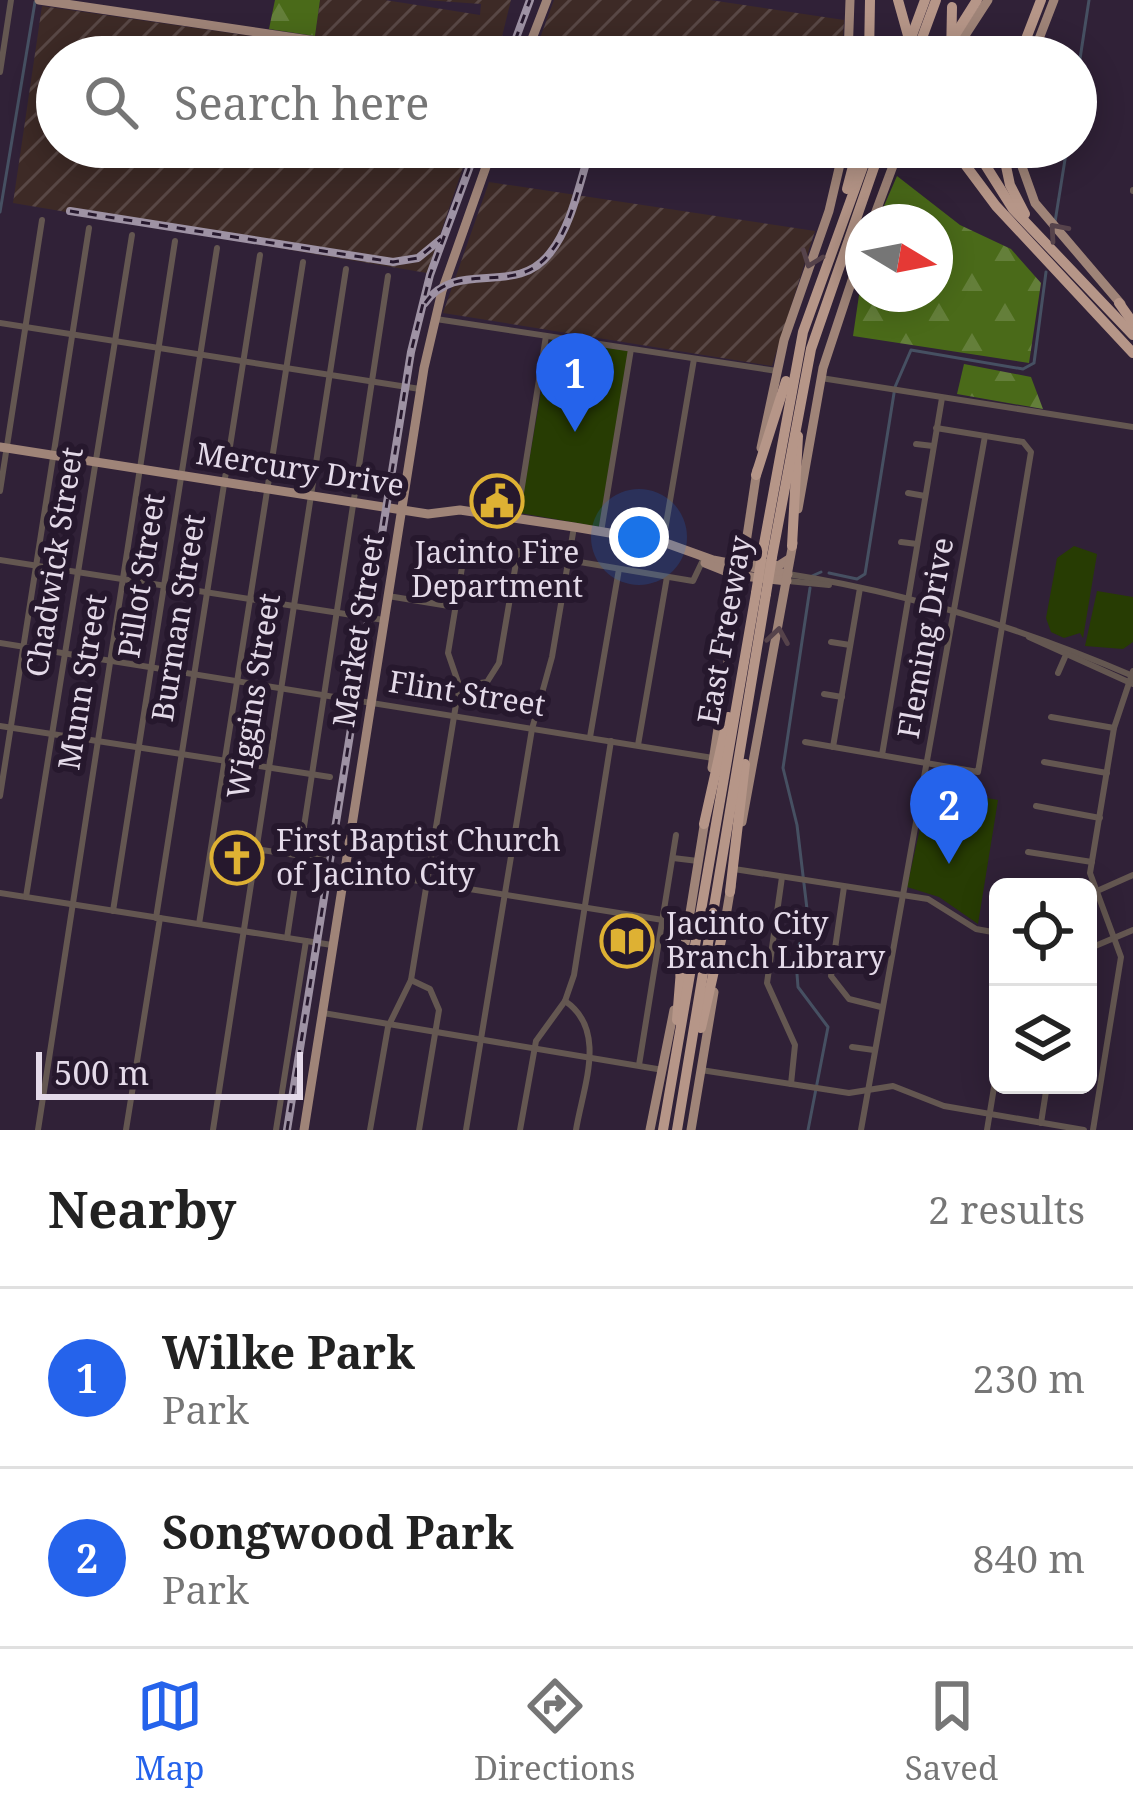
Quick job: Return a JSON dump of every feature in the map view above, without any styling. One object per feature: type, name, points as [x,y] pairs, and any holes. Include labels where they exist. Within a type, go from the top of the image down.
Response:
[{"type":"highway","points":[[870,36],[871,0]]},
{"type":"highway","points":[[898,0],[909,36]]},
{"type":"highway","points":[[910,36],[922,0]]},
{"type":"highway","points":[[923,36],[936,0]]},
{"type":"highway","points":[[954,36],[977,0]]},
{"type":"highway","points":[[1027,36],[1041,0]]},
{"type":"highway","points":[[952,36],[953,3]]},
{"type":"highway","points":[[833,244],[853,168]]},
{"type":"highway","name":"East Freeway","points":[[663,1130],[676,1098],[756,653],[761,593],[803,332],[862,168]]},
{"type":"highway","name":"East Freeway","points":[[767,556],[804,379],[875,168]]},
{"type":"highway","points":[[967,168],[984,193],[1133,353]]},
{"type":"highway","points":[[986,168],[1002,195],[1133,334]]},
{"type":"highway","points":[[1008,168],[1016,199],[1052,251]]},
{"type":"highway","points":[[1119,303],[1133,320]]},
{"type":"highway","points":[[756,475],[803,332]]},
{"type":"highway","points":[[791,552],[804,379]]},
{"type":"highway","name":"East Freeway","points":[[676,1130],[676,1098],[753,609],[761,593]]},
{"type":"highway","points":[[704,824],[753,609]]},
{"type":"highway","points":[[730,892],[756,653]]},
{"type":"highway","points":[[676,1098],[724,927]]},
{"type":"highway","points":[[676,1098],[681,970]]},
{"type":"main road","points":[[533,36],[547,0]]},
{"type":"main road","points":[[849,36],[850,0]]},
{"type":"main road","points":[[965,36],[988,0]]},
{"type":"main road","points":[[1040,36],[1054,0]]},
{"type":"main road","points":[[43,1],[282,36]]},
{"type":"main road","name":"Market Street","points":[[304,1130],[420,389],[434,319],[486,168]]},
{"type":"main road","points":[[650,1130],[681,970],[756,475],[777,371],[840,168]]},
{"type":"main road","points":[[879,204],[892,168]]},
{"type":"main road","points":[[1022,168],[1035,203],[1119,303]]},
{"type":"main road","points":[[691,1130],[820,378],[845,302]]},
{"type":"main road","name":"Mercury Drive","points":[[3,448],[402,510],[574,526],[663,542],[741,571]]},
{"type":"main road","name":"Mercury Drive","points":[[663,542],[702,562],[787,577]]},
{"type":"main road","points":[[745,549],[752,560],[778,566],[791,552]]},
{"type":"main road","points":[[738,588],[750,583],[769,585],[784,598]]},
{"type":"street","points":[[0,72],[11,0]]},
{"type":"street","points":[[0,491],[3,448],[42,220]]},
{"type":"street","points":[[0,796],[5,727],[23,646],[89,228]]},
{"type":"street","name":"Chadwick Street","points":[[26,897],[132,235]]},
{"type":"street","name":"Munn Street","points":[[38,1130],[175,241]]},
{"type":"street","name":"Pillot Street","points":[[113,911],[218,248]]},
{"type":"street","name":"Burman Street","points":[[126,1130],[260,254]]},
{"type":"street","points":[[199,924],[303,262]]},
{"type":"street","name":"Wiggins Street","points":[[213,1130],[346,269]]},
{"type":"street","points":[[287,938],[296,855],[388,276]]},
{"type":"street","points":[[434,319],[777,371]]},
{"type":"street","points":[[0,323],[420,389]]},
{"type":"street","points":[[517,518],[546,336]]},
{"type":"street","points":[[601,532],[632,350]]},
{"type":"street","points":[[663,542],[694,359]]},
{"type":"street","points":[[820,378],[1133,428]]},
{"type":"street","points":[[882,755],[942,398]]},
{"type":"street","points":[[805,742],[978,772],[1030,448],[936,428]]},
{"type":"street","name":"Fleming Drive","points":[[861,1130],[985,436]]},
{"type":"street","points":[[916,444],[933,446]]},
{"type":"street","points":[[908,493],[925,496]]},
{"type":"street","points":[[466,1130],[532,729],[552,658],[574,526]]},
{"type":"street","points":[[901,542],[917,544]]},
{"type":"street","points":[[370,1130],[389,1023],[411,980],[459,686],[448,653],[466,543],[693,580],[702,562]]},
{"type":"street","points":[[459,686],[477,688],[499,663],[518,551]]},
{"type":"street","points":[[0,560],[384,620]]},
{"type":"street","points":[[590,737],[619,569]]},
{"type":"street","points":[[638,746],[667,577]]},
{"type":"street","name":"Mercury Drive","points":[[787,577],[908,596],[1027,635],[1132,677]]},
{"type":"street","points":[[833,747],[858,588]]},
{"type":"street","points":[[388,596],[455,607]]},
{"type":"street","points":[[831,642],[850,645]]},
{"type":"street","name":"Flint Street","points":[[0,643],[713,758]]},
{"type":"street","points":[[1058,673],[1067,652]]},
{"type":"street","points":[[1091,878],[1114,728],[1132,677]]},
{"type":"street","points":[[824,694],[842,697]]},
{"type":"street","points":[[1051,717],[1114,728]]},
{"type":"street","points":[[5,727],[330,777]]},
{"type":"street","points":[[520,1130],[534,1047],[565,1001],[611,741]]},
{"type":"street","points":[[1044,762],[1107,773]]},
{"type":"street","points":[[1036,806],[1100,818]]},
{"type":"street","points":[[639,1065],[676,835]]},
{"type":"street","points":[[255,849],[323,859]]},
{"type":"street","points":[[1028,852],[1091,862]]},
{"type":"street","points":[[673,858],[698,861]]},
{"type":"street","points":[[734,868],[937,902],[968,925],[989,931]]},
{"type":"street","points":[[344,869],[688,924]]},
{"type":"street","points":[[1097,890],[1133,875]]},
{"type":"street","points":[[782,877],[767,983],[795,1045],[791,1084]]},
{"type":"street","points":[[844,887],[832,976],[849,999],[881,1007]]},
{"type":"street","points":[[0,893],[332,945]]},
{"type":"street","points":[[701,1070],[818,1088],[899,1087],[944,1106],[1089,1130],[1121,963],[1115,937],[1097,904]]},
{"type":"street","points":[[1097,945],[1133,929]]},
{"type":"street","points":[[276,1130],[307,941]]},
{"type":"street","points":[[411,980],[436,997],[436,1031],[419,1130]]},
{"type":"street","points":[[565,1001],[585,1019],[588,1057],[576,1130]]},
{"type":"street","points":[[322,1012],[663,1070]]},
{"type":"street","points":[[852,1046],[874,1050]]},
{"type":"street","points":[[987,1130],[993,1094]]},
{"type":"street","points":[[1041,1123],[1046,1094]]},
{"type":"shaded area","points":[[320,0],[385,0],[480,15],[481,4],[425,0],[511,0],[502,36],[315,36]]},
{"type":"shaded area","points":[[554,0],[710,0],[844,20],[843,36],[541,36]]},
{"type":"shaded area","points":[[42,6],[251,36],[38,36]]},
{"type":"shaded area","points":[[36,47],[36,168],[463,168],[427,273],[13,203]]},
{"type":"shaded area","points":[[489,182],[815,231],[772,366],[443,313]]},
{"type":"green space","points":[[275,0],[320,0],[315,36],[269,29]]},
{"type":"green space","points":[[897,176],[933,204],[885,204]]},
{"type":"green space","points":[[953,220],[1011,249],[1041,283],[1029,363],[853,336],[857,312],[953,312]]},
{"type":"green space","points":[[550,340],[629,351],[600,527],[520,513]]},
{"type":"green space","points":[[964,364],[1031,377],[1043,409],[957,394]]},
{"type":"green space","points":[[1074,546],[1097,554],[1083,638],[1080,633],[1064,638],[1051,632],[1046,618],[1057,558]]},
{"type":"green space","points":[[1097,591],[1133,597],[1133,642],[1123,649],[1085,646]]},
{"type":"green space","points":[[929,788],[998,800],[978,924],[939,897],[907,887]]},
{"type":"waterway","points":[[1083,36],[1089,0]]},
{"type":"waterway","points":[[0,212],[35,2]]},
{"type":"waterway","points":[[1055,222],[1064,168]]},
{"type":"waterway","points":[[829,573],[857,579],[865,574],[895,387],[911,350],[1023,369],[1034,363],[1046,272]]},
{"type":"waterway","points":[[812,576],[821,572]]},
{"type":"waterway","points":[[808,1130],[828,1027],[798,987],[796,961],[807,909],[797,825],[783,768],[810,588]]},
{"type":"railway","points":[[517,36],[530,0]]},
{"type":"railway","points":[[287,1130],[411,352],[430,275],[469,168]]},
{"type":"railway","points":[[425,303],[453,283],[504,277],[536,266],[564,230],[585,168]]},
{"type":"railway","points":[[70,211],[393,262],[418,258],[441,239]]},
{"type":"place","name":"Wilke Park","points":[[575,432]]},
{"type":"place","name":"Jacinto Fire Department","points":[[497,501]]},
{"type":"place","name":"First Baptist Church of Jacinto City","points":[[237,858]]},
{"type":"place","name":"Songwood Park","points":[[949,864]]},
{"type":"place","name":"Jacinto City Branch Library","points":[[627,941]]}]
